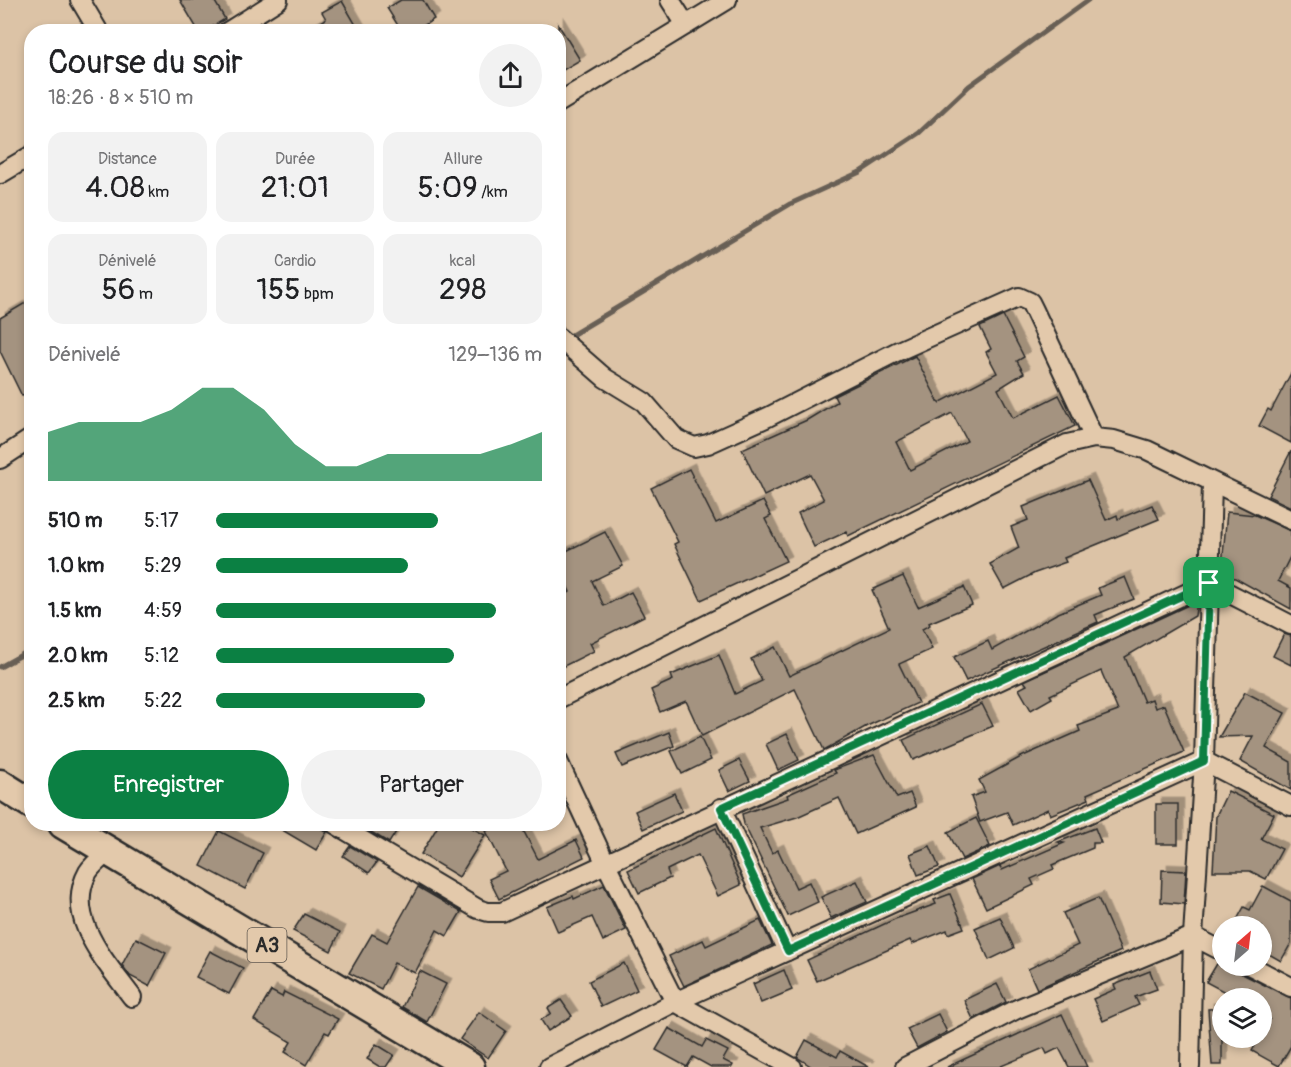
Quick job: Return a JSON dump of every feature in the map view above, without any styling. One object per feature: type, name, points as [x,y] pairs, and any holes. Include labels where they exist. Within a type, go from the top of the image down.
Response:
[{"type":"main road","points":[[0,784],[24,799]]},
{"type":"main road","name":"A3","points":[[74,831],[108,852],[132,863],[470,1067]]},
{"type":"street","points":[[80,0],[94,24]]},
{"type":"street","points":[[240,24],[278,0]]},
{"type":"street","points":[[670,0],[686,25]]},
{"type":"street","points":[[566,99],[727,0]]},
{"type":"street","points":[[0,174],[24,160]]},
{"type":"street","points":[[566,344],[605,378],[644,402],[676,439],[694,447],[708,444],[768,417],[896,352],[1020,297],[1030,302],[1094,438]]},
{"type":"street","points":[[566,695],[1067,444],[1094,438],[1114,440],[1147,450],[1212,484],[1291,520]]},
{"type":"street","points":[[0,459],[24,443]]},
{"type":"street","points":[[1190,1067],[1193,936],[1204,761],[1212,484]]},
{"type":"street","points":[[1209,583],[1291,626]]},
{"type":"street","points":[[347,831],[478,909],[488,912],[509,910],[605,862],[1209,583]]},
{"type":"street","points":[[1204,761],[1291,806]]},
{"type":"street","points":[[549,1067],[675,1002],[1204,761]]},
{"type":"street","points":[[566,778],[675,1002],[792,1067]]},
{"type":"street","points":[[721,808],[788,951]]},
{"type":"street","points":[[108,852],[90,869],[85,879],[81,908],[93,943],[132,996]]},
{"type":"street","points":[[905,1067],[1017,1009],[1193,936],[1212,946]]},
{"type":"street","points":[[1270,976],[1291,987]]},
{"type":"building","points":[[180,0],[214,0],[225,19],[217,24],[194,24]]},
{"type":"building","points":[[401,0],[423,0],[434,19],[426,24],[397,24],[387,8]]},
{"type":"building","points":[[342,1],[355,24],[318,24],[326,19],[322,12]]},
{"type":"building","points":[[566,37],[580,60],[566,68]]},
{"type":"building","points":[[24,304],[24,395],[22,396],[0,351],[0,318]]},
{"type":"building","points":[[1003,316],[1024,357],[1017,361],[1024,373],[998,389],[1013,418],[1059,395],[1075,426],[848,536],[846,532],[814,547],[798,513],[824,500],[810,474],[764,496],[742,449],[807,420],[837,402],[834,396],[915,356],[939,403],[997,373],[986,352],[991,349],[980,327]],"holes":[[[952,413],[967,441],[910,470],[896,442]]]},
{"type":"building","points":[[1291,373],[1291,443],[1259,426],[1268,409],[1271,411]]},
{"type":"building","points":[[1291,451],[1291,507],[1268,496]]},
{"type":"building","points":[[689,469],[716,523],[763,501],[771,516],[765,519],[786,561],[701,600],[674,544],[678,542],[651,488]]},
{"type":"building","points":[[1088,480],[1106,520],[1117,515],[1118,519],[1152,505],[1159,519],[1064,558],[1066,562],[1035,573],[1004,589],[990,564],[1019,548],[1011,527],[1028,520],[1023,507]]},
{"type":"building","points":[[1227,512],[1255,515],[1291,531],[1291,555],[1278,581],[1291,588],[1291,609],[1235,578],[1221,576]]},
{"type":"building","points":[[605,532],[623,566],[592,581],[604,606],[631,592],[644,616],[590,643],[594,651],[566,665],[566,594],[570,592],[566,584],[566,551]]},
{"type":"building","points":[[903,576],[918,607],[964,587],[972,605],[929,623],[930,625],[922,629],[932,649],[899,664],[918,703],[867,726],[824,750],[795,689],[702,736],[686,701],[660,712],[651,690],[673,680],[671,675],[719,655],[735,694],[762,681],[751,659],[775,647],[789,676],[889,628],[872,590]]},
{"type":"building","points":[[1125,577],[1134,599],[1095,615],[1098,622],[966,681],[954,657],[988,641],[992,650],[1056,614],[1101,595],[1098,588]]},
{"type":"building","points":[[1197,601],[1195,616],[1125,657],[1144,702],[1152,699],[1155,708],[1164,705],[1184,752],[1087,794],[1089,799],[1050,815],[1048,809],[1013,825],[1007,812],[980,822],[971,797],[985,792],[979,780],[1021,757],[1080,731],[1078,726],[1118,711],[1101,671],[1050,695],[1052,698],[1031,710],[1019,689],[1027,685],[1024,681]]},
{"type":"building","points":[[1284,634],[1291,636],[1291,665],[1273,656]]},
{"type":"building","points":[[1245,692],[1285,713],[1266,748],[1291,762],[1291,790],[1240,761],[1253,736],[1219,737]]},
{"type":"building","points":[[982,704],[993,726],[913,760],[903,740]]},
{"type":"building","points":[[669,732],[674,746],[622,767],[616,754]]},
{"type":"building","points":[[787,734],[799,760],[778,770],[766,744]]},
{"type":"building","points":[[700,737],[711,760],[682,774],[671,751]]},
{"type":"building","points":[[874,755],[897,798],[910,793],[916,807],[856,834],[839,798],[797,817],[760,828],[772,853],[778,850],[796,888],[809,882],[818,902],[788,916],[744,824],[742,814],[788,798],[787,795],[836,773],[834,770]]},
{"type":"building","points":[[739,760],[750,781],[729,791],[719,770]]},
{"type":"building","points":[[1228,791],[1274,814],[1261,839],[1282,849],[1266,879],[1250,871],[1213,871],[1216,816]]},
{"type":"building","points":[[674,793],[682,811],[643,829],[635,811]]},
{"type":"building","points":[[1156,804],[1178,804],[1178,844],[1156,844]]},
{"type":"building","points":[[976,818],[990,846],[962,859],[948,832]]},
{"type":"building","points":[[716,828],[741,885],[718,896],[698,855],[667,870],[670,878],[639,893],[628,870]]},
{"type":"building","points":[[1095,828],[1101,843],[1093,843],[1093,848],[1052,865],[1054,869],[1031,879],[1034,885],[986,908],[972,879],[1000,866],[1002,870],[1064,843],[1058,842]]},
{"type":"building","points":[[219,831],[263,853],[245,889],[201,866]]},
{"type":"building","points":[[284,831],[325,831],[327,832],[316,850]]},
{"type":"building","points":[[370,831],[397,831],[389,843]]},
{"type":"building","points":[[435,831],[478,831],[485,835],[459,877],[421,854]]},
{"type":"building","points":[[486,831],[524,831],[538,859],[576,840],[584,857],[499,899],[489,879],[506,871]]},
{"type":"building","points":[[350,846],[377,862],[369,873],[343,856]]},
{"type":"building","points":[[930,846],[939,867],[918,875],[910,854]]},
{"type":"building","points":[[1162,870],[1186,871],[1184,904],[1161,902]]},
{"type":"building","points":[[857,881],[867,902],[831,918],[821,897]]},
{"type":"building","points":[[604,885],[626,930],[603,941],[592,917],[558,932],[547,907],[573,896],[574,899]]},
{"type":"building","points":[[1263,886],[1291,901],[1291,943],[1281,961],[1272,956],[1272,916],[1239,916],[1244,907],[1250,910]]},
{"type":"building","points":[[418,887],[461,912],[447,936],[437,930],[415,973],[394,963],[381,989],[349,973],[372,934],[387,942]]},
{"type":"building","points":[[950,894],[964,928],[948,934],[947,930],[912,944],[910,940],[817,981],[807,960],[895,919],[936,904],[934,900]]},
{"type":"building","points":[[1098,898],[1121,951],[1037,989],[1028,969],[1078,945],[1063,913]]},
{"type":"building","points":[[304,914],[340,932],[331,951],[293,931]]},
{"type":"building","points":[[1000,917],[1014,948],[989,960],[975,928]]},
{"type":"building","points":[[760,920],[772,945],[684,986],[669,956],[703,940],[706,946]]},
{"type":"building","points":[[136,938],[166,953],[149,986],[130,976],[122,965]]},
{"type":"building","points":[[210,951],[243,968],[229,994],[196,977]]},
{"type":"building","points":[[624,963],[637,990],[601,1007],[589,981]]},
{"type":"building","points":[[784,970],[792,990],[761,1003],[753,984]]},
{"type":"building","points":[[420,971],[446,984],[427,1022],[402,1007]]},
{"type":"building","points":[[1150,971],[1157,989],[1135,997],[1139,1005],[1103,1021],[1093,999],[1116,989],[1114,985]]},
{"type":"building","points":[[1212,972],[1212,976],[1246,976],[1271,988],[1217,988],[1206,982]]},
{"type":"building","points":[[997,984],[1006,1002],[973,1019],[964,1000]]},
{"type":"building","points":[[1272,989],[1291,998],[1291,1046],[1279,1066],[1252,1051],[1254,1048],[1272,1048]]},
{"type":"building","points":[[271,991],[282,997],[284,992],[338,1019],[329,1034],[325,1032],[306,1065],[285,1052],[291,1042],[254,1020]]},
{"type":"building","points":[[561,1000],[572,1016],[548,1031],[541,1020],[551,1013],[548,1008]]},
{"type":"building","points":[[1208,1009],[1212,1009],[1212,1048],[1222,1048],[1222,1065],[1212,1065]]},
{"type":"building","points":[[479,1012],[506,1031],[488,1058],[460,1039]]},
{"type":"building","points":[[938,1014],[947,1032],[917,1048],[907,1029]]},
{"type":"building","points":[[1062,1014],[1087,1067],[1069,1067],[1059,1048],[1047,1054],[1044,1048],[999,1067],[947,1067]]},
{"type":"building","points":[[669,1028],[702,1047],[706,1040],[728,1051],[723,1060],[733,1065],[732,1067],[711,1067],[693,1057],[687,1067],[656,1050]]},
{"type":"building","points":[[806,1040],[837,1057],[840,1051],[869,1067],[812,1067],[797,1057]]},
{"type":"building","points":[[376,1044],[394,1055],[386,1067],[380,1067],[367,1059]]},
{"type":"waterway","points":[[566,338],[790,204],[860,172],[919,133],[969,86],[1088,0]]},
{"type":"waterway","points":[[0,667],[24,654]]},
{"type":"route","points":[[1209,583],[1204,761],[788,951],[721,808],[1209,583]]}]
